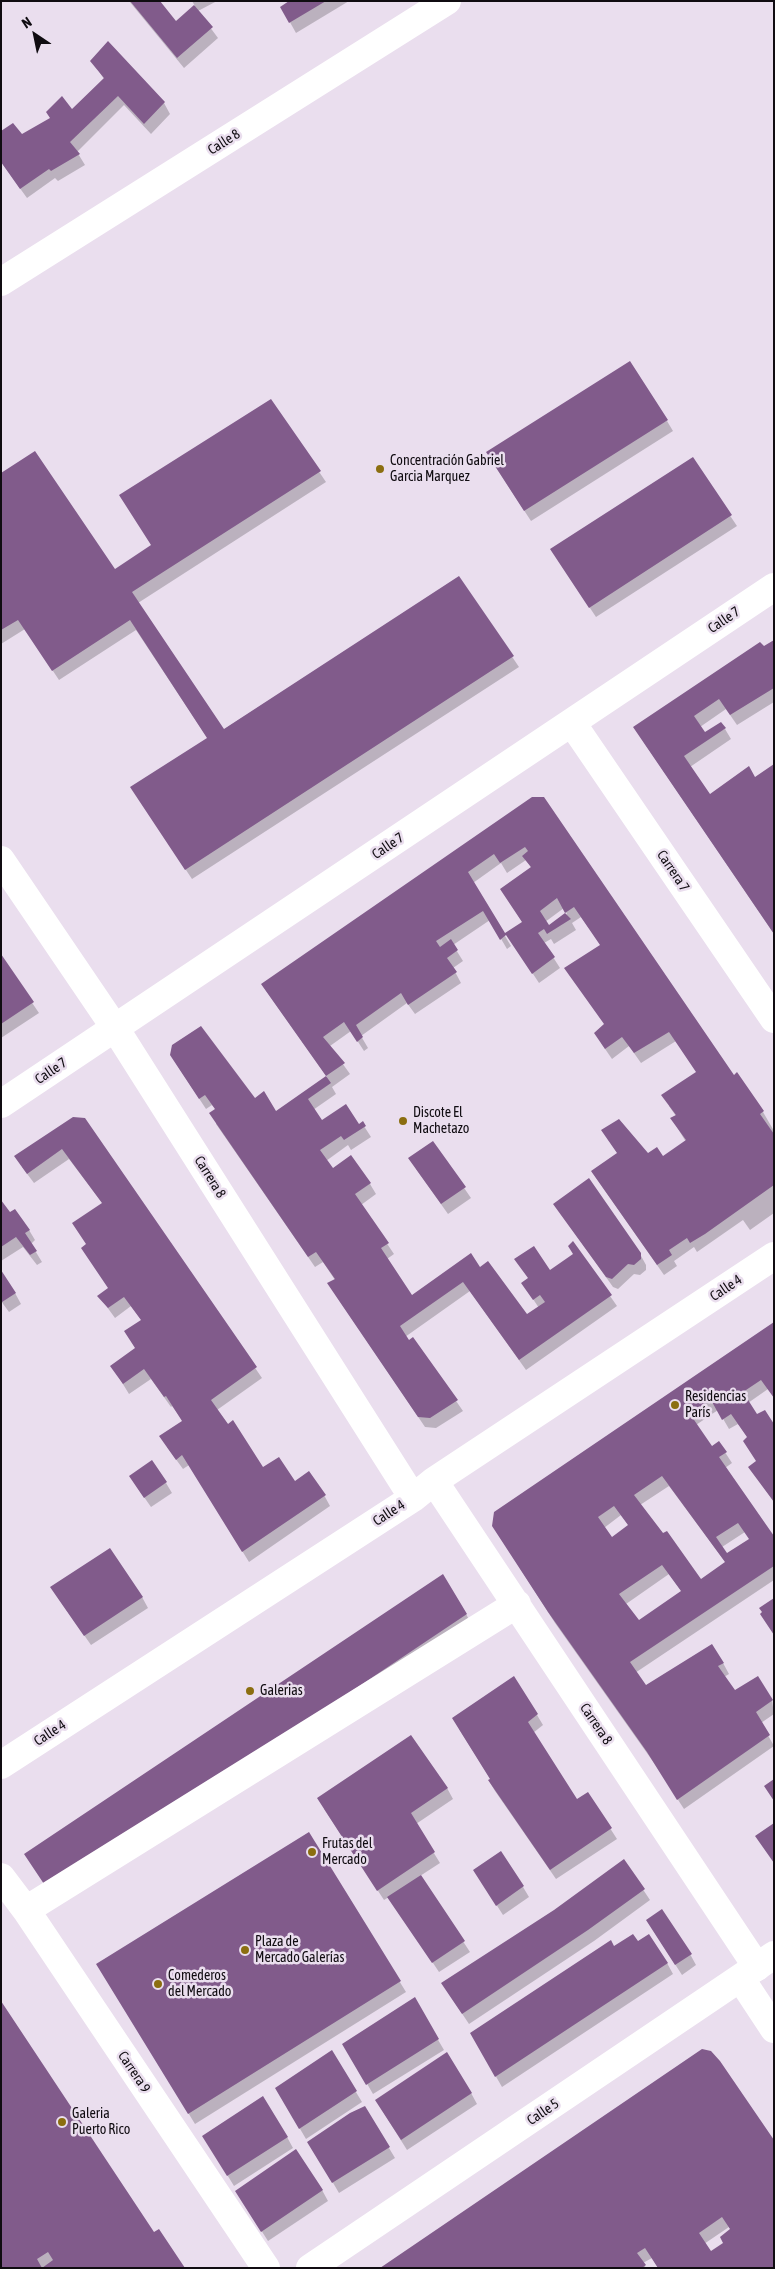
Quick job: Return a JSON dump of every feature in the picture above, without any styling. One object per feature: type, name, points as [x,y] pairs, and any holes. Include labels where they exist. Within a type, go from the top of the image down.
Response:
[{"type":"street","name":"Calle 8","points":[[1,282],[447,1]]},
{"type":"street","name":"Calle 7","points":[[1,1104],[774,587]]},
{"type":"street","name":"Carrera 7","points":[[572,723],[774,1019]]},
{"type":"street","name":"Carrera 8","points":[[1,860],[423,1490],[517,1604],[758,1967],[774,2029]]},
{"type":"street","name":"Calle 4","points":[[1,1765],[423,1490],[774,1256]]},
{"type":"street","points":[[26,1910],[517,1604]]},
{"type":"street","name":"Carrera 9","points":[[1,1877],[26,1910],[266,2268]]},
{"type":"street","name":"Calle 5","points":[[310,2268],[758,1967]]},
{"type":"building","points":[[130,1],[160,1],[176,21],[194,5],[213,27],[177,58]]},
{"type":"building","points":[[289,1],[326,1],[289,23],[280,7]]},
{"type":"building","points":[[108,41],[165,102],[144,124],[118,96],[70,142],[80,154],[51,171],[49,169],[20,189],[1,162],[1,131],[13,123],[22,134],[50,118],[46,112],[62,96],[72,109],[104,78],[90,61]]},
{"type":"building","points":[[630,361],[668,420],[524,511],[486,452]]},
{"type":"building","points":[[271,399],[321,471],[132,592],[224,729],[459,576],[514,656],[185,870],[130,787],[207,738],[130,620],[52,671],[18,620],[1,630],[1,473],[35,451],[115,569],[151,545],[119,495]]},
{"type":"building","points":[[693,457],[732,515],[589,608],[550,549]]},
{"type":"building","points":[[774,640],[774,688],[730,715],[719,699],[694,716],[705,732],[721,722],[726,728],[684,756],[710,794],[749,766],[755,777],[774,764],[774,934],[633,727],[760,642],[764,646]]},
{"type":"building","points":[[532,797],[544,797],[734,1075],[737,1072],[764,1111],[760,1114],[774,1134],[774,1185],[705,1234],[690,1243],[687,1238],[669,1250],[672,1255],[657,1265],[591,1171],[617,1153],[601,1130],[619,1119],[648,1153],[657,1147],[663,1156],[686,1140],[670,1118],[676,1115],[661,1095],[696,1072],[669,1032],[634,1053],[622,1037],[605,1049],[594,1033],[604,1024],[564,968],[600,945],[574,907],[565,913],[571,919],[547,934],[544,929],[538,933],[555,957],[532,974],[506,935],[500,940],[483,911],[436,941],[440,947],[451,939],[458,950],[447,958],[457,972],[408,1005],[401,993],[356,1025],[363,1037],[357,1042],[344,1022],[323,1037],[345,1063],[326,1076],[261,984]],"holes":[[[525,847],[528,851],[522,856],[531,867],[500,889],[522,922],[505,933],[468,872],[494,854],[500,863]],[[557,898],[565,913],[549,925],[540,911]]]},
{"type":"building","points":[[1,954],[34,1002],[1,1024]]},
{"type":"building","points":[[201,1026],[255,1098],[264,1091],[276,1111],[326,1076],[331,1083],[308,1099],[322,1120],[346,1104],[359,1124],[363,1121],[366,1126],[344,1140],[341,1136],[320,1150],[333,1168],[351,1155],[371,1183],[355,1194],[389,1243],[381,1248],[412,1295],[471,1253],[480,1267],[488,1261],[527,1314],[545,1302],[540,1295],[533,1300],[521,1283],[528,1278],[514,1259],[534,1246],[550,1270],[573,1254],[568,1246],[573,1241],[612,1295],[519,1360],[463,1282],[400,1326],[409,1340],[413,1337],[458,1400],[430,1418],[418,1417],[327,1283],[335,1279],[316,1252],[308,1257],[209,1113],[215,1109],[205,1095],[199,1099],[170,1055],[172,1045]]},
{"type":"building","points":[[73,1117],[85,1118],[257,1367],[211,1400],[228,1424],[233,1420],[263,1467],[279,1457],[295,1481],[309,1471],[326,1495],[242,1552],[182,1455],[176,1460],[159,1436],[182,1421],[166,1396],[164,1397],[144,1369],[123,1384],[110,1366],[135,1348],[124,1331],[141,1320],[124,1297],[108,1308],[97,1296],[108,1288],[81,1248],[86,1244],[72,1223],[102,1203],[62,1149],[27,1174],[14,1156]]},
{"type":"building","points":[[433,1141],[466,1187],[441,1204],[408,1158]]},
{"type":"building","points":[[589,1178],[641,1253],[641,1259],[634,1265],[628,1264],[612,1279],[606,1277],[553,1204]]},
{"type":"building","points":[[1,1200],[10,1212],[15,1209],[30,1230],[25,1233],[37,1251],[30,1255],[16,1237],[1,1247]]},
{"type":"building","points":[[1,1270],[16,1293],[2,1302],[1,1301]]},
{"type":"building","points":[[774,1322],[774,1398],[761,1380],[743,1392],[757,1414],[765,1410],[774,1424],[774,1502],[748,1467],[756,1461],[743,1441],[747,1437],[731,1414],[722,1420],[711,1400],[690,1414],[712,1446],[719,1441],[727,1452],[719,1457],[774,1536],[774,1566],[630,1662],[646,1685],[712,1644],[724,1663],[718,1666],[735,1690],[758,1676],[773,1700],[756,1712],[770,1735],[677,1800],[647,1752],[548,1612],[492,1526],[494,1512]],"holes":[[[662,1476],[725,1562],[701,1579],[667,1531],[663,1533],[634,1495]],[[614,1506],[628,1525],[612,1537],[598,1517]],[[738,1523],[749,1539],[727,1553],[716,1537]],[[662,1565],[681,1591],[639,1620],[619,1594]]]},
{"type":"building","points":[[152,1460],[167,1482],[144,1498],[129,1476]]},
{"type":"building","points":[[110,1548],[143,1597],[84,1636],[50,1587]]},
{"type":"building","points":[[443,1574],[467,1614],[50,1893],[24,1854]]},
{"type":"building","points":[[774,1598],[774,1635],[760,1614],[762,1612],[759,1608]]},
{"type":"building","points":[[514,1676],[538,1714],[528,1722],[577,1799],[588,1792],[612,1828],[550,1870],[488,1780],[490,1779],[452,1718]]},
{"type":"building","points":[[411,1735],[448,1788],[411,1813],[435,1852],[377,1891],[317,1798]]},
{"type":"building","points":[[774,1779],[774,1801],[764,1786]]},
{"type":"building","points":[[774,1823],[774,1863],[755,1836]]},
{"type":"building","points":[[309,1832],[401,1981],[188,2114],[96,1964]]},
{"type":"building","points":[[501,1851],[524,1886],[496,1906],[473,1870]]},
{"type":"building","points":[[624,1859],[645,1889],[588,1930],[462,2014],[441,1983],[554,1910]]},
{"type":"building","points":[[421,1875],[465,1941],[432,1963],[387,1897]]},
{"type":"building","points":[[662,1909],[692,1954],[675,1965],[646,1920]]},
{"type":"building","points":[[633,1934],[638,1941],[649,1934],[668,1963],[495,2077],[470,2033],[611,1940],[614,1946]]},
{"type":"building","points":[[415,1997],[439,2039],[366,2085],[342,2044]]},
{"type":"building","points":[[1,2001],[154,2232],[159,2229],[185,2268],[42,2268],[1,2268]],"holes":[[[48,2252],[53,2260],[42,2268],[37,2259]]]},
{"type":"building","points":[[702,2049],[711,2051],[720,2061],[774,2140],[774,2268],[658,2268],[645,2248],[637,2253],[646,2265],[642,2268],[380,2268]],"holes":[[[722,2217],[730,2229],[720,2237],[723,2243],[711,2251],[699,2233]]]},
{"type":"building","points":[[332,2050],[357,2091],[299,2129],[275,2088]]},
{"type":"building","points":[[447,2052],[472,2093],[401,2140],[375,2100]]},
{"type":"building","points":[[263,2096],[288,2137],[227,2176],[202,2136]]},
{"type":"building","points":[[365,2106],[390,2147],[332,2183],[307,2142],[350,2113]]},
{"type":"building","points":[[296,2149],[323,2190],[261,2232],[235,2191]]},
{"type":"place","name":"Concentración Gabriel Garcia Marquez","points":[[380,469]]},
{"type":"place","name":"Discote El Machetazo","points":[[403,1121]]},
{"type":"place","name":"Residencias París","points":[[675,1405]]},
{"type":"place","name":"Galerias","points":[[250,1691]]},
{"type":"place","name":"Frutas del Mercado","points":[[312,1852]]},
{"type":"place","name":"Plaza de Mercado Galerías","points":[[245,1950]]},
{"type":"place","name":"Comederos del Mercado","points":[[158,1984]]},
{"type":"place","name":"Galeria Puerto Rico","points":[[62,2122]]}]
